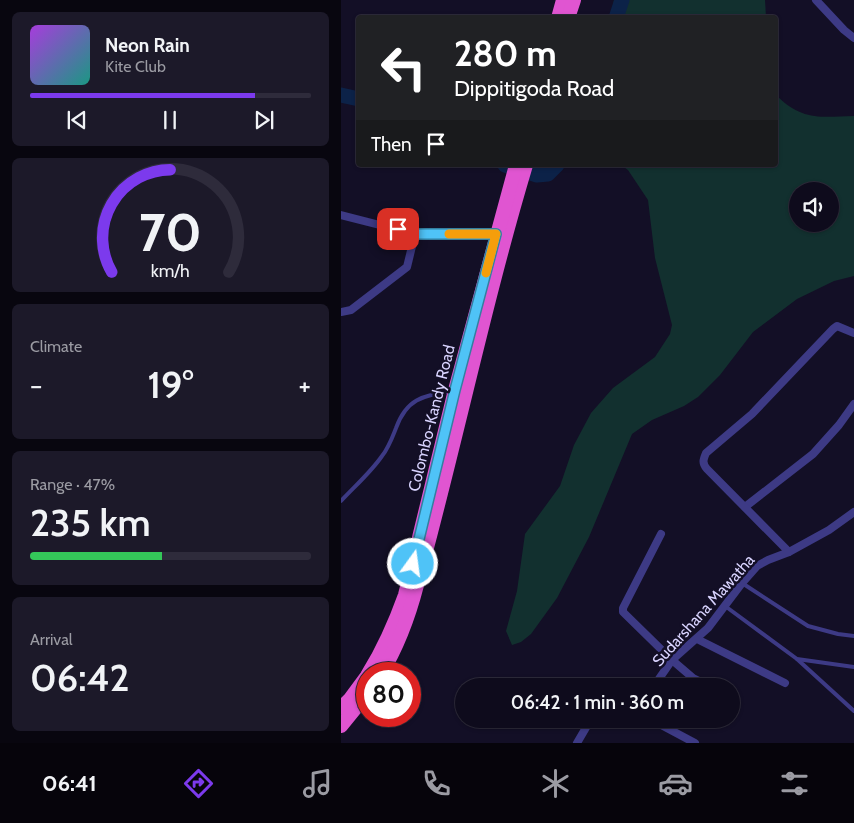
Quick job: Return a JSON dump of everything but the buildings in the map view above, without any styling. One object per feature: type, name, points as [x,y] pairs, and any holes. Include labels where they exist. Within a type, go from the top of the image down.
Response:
[{"type":"highway","points":[[559,15],[563,0]]},
{"type":"highway","points":[[569,15],[574,0]]},
{"type":"highway","name":"Colombo-Kandy Road","points":[[516,167],[516,182]]},
{"type":"highway","name":"Colombo-Kandy Road","points":[[376,662],[395,625],[405,595],[455,390],[516,182],[525,167]]},
{"type":"highway","name":"Colombo-Kandy Road","points":[[387,662],[410,612],[501,234]]},
{"type":"highway","name":"Colombo-Kandy Road","points":[[341,708],[356,691]]},
{"type":"highway","points":[[341,726],[356,708]]},
{"type":"street","points":[[816,0],[854,38]]},
{"type":"street","points":[[341,215],[415,234],[501,234]]},
{"type":"street","points":[[341,312],[351,310],[407,267],[415,234]]},
{"type":"street","points":[[789,552],[707,469],[703,464],[706,453],[752,414],[833,329],[837,326],[854,333]]},
{"type":"street","points":[[745,507],[813,454],[839,425],[854,404]]},
{"type":"street","name":"Sudarshana Mawatha","points":[[659,678],[671,660],[697,639],[757,566],[789,552],[829,530],[854,512]]},
{"type":"street","points":[[661,534],[623,608],[623,612],[671,660],[693,678]]},
{"type":"street","points":[[697,639],[785,683]]},
{"type":"street","points":[[577,743],[586,728]]},
{"type":"street","points":[[667,728],[695,743]]},
{"type":"lane","points":[[341,501],[382,456],[391,441],[396,426],[414,401],[425,395],[455,390]]},
{"type":"lane","points":[[742,583],[808,626],[854,636]]},
{"type":"lane","points":[[725,606],[797,659],[854,711]]},
{"type":"lane","points":[[797,659],[854,667]]},
{"type":"green space","points":[[614,0],[765,0],[766,15],[610,15]]},
{"type":"green space","points":[[778,97],[794,109],[812,116],[854,116],[854,276],[834,281],[797,299],[753,332],[720,375],[698,397],[684,406],[652,420],[632,434],[589,537],[557,598],[531,634],[521,642],[512,645],[506,631],[517,591],[525,534],[560,486],[574,445],[591,413],[613,388],[655,357],[670,334],[672,325],[655,258],[648,200],[628,170],[624,167],[778,167]]},
{"type":"waterway","points":[[617,15],[622,0]]},
{"type":"waterway","points":[[341,95],[356,98]]},
{"type":"waterway","points":[[511,167],[537,175],[548,174],[555,167]]},
{"type":"slow traffic","points":[[449,234],[496,234],[486,273]]},
{"type":"route","points":[[398,229],[415,234],[496,234],[455,390],[413,564]]}]
